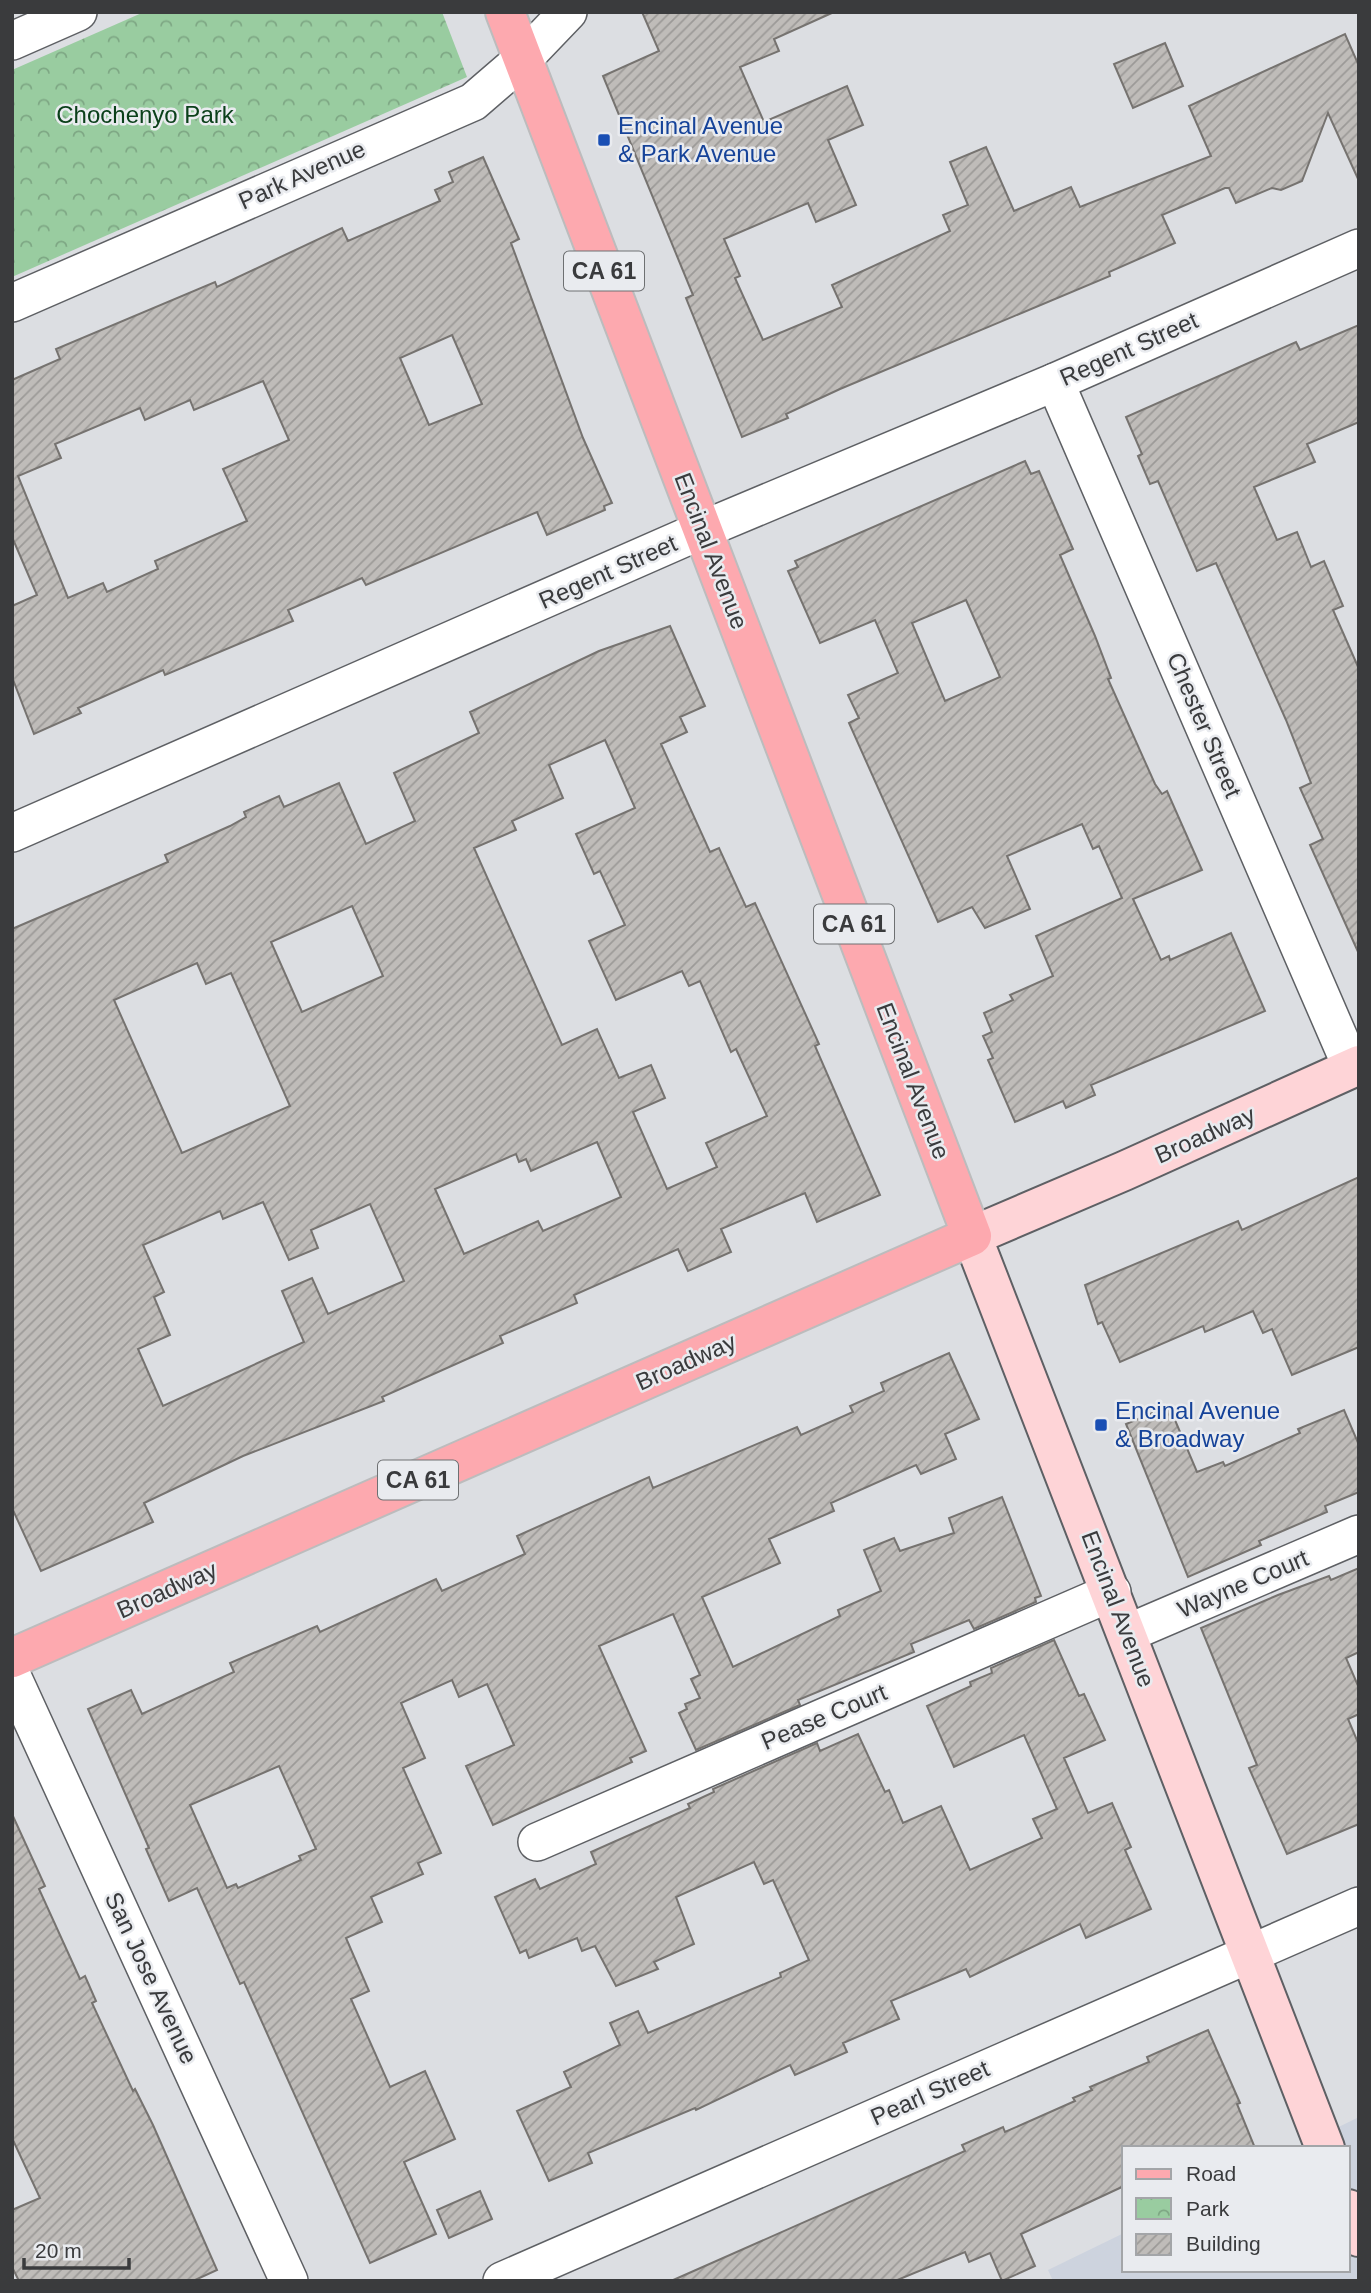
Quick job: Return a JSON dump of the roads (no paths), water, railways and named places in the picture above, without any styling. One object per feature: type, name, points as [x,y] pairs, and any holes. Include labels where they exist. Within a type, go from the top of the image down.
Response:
[{"type":"main road","name":"Encinal Avenue","points":[[505,12],[972,1236],[1128,1633],[1324,2146]]},
{"type":"main road","name":"Broadway","points":[[12,1658],[1355,1067]]},
{"type":"main road","points":[[1350,2214],[1359,2237]]},
{"type":"street","points":[[12,41],[78,12]]},
{"type":"street","name":"Park Avenue","points":[[12,303],[473,102],[523,60],[568,12]]},
{"type":"street","name":"Regent Street","points":[[12,833],[702,530],[1055,382],[1359,248]]},
{"type":"street","name":"Chester Street","points":[[1055,382],[1355,1067]]},
{"type":"street","name":"Wayne Court","points":[[1128,1633],[1359,1534]]},
{"type":"street","name":"Pease Court","points":[[537,1842],[1112,1592]]},
{"type":"street","name":"San Jose Avenue","points":[[12,1676],[289,2281]]},
{"type":"street","name":"Pearl Street","points":[[502,2281],[1359,1906]]},
{"type":"place","name":"Encinal Avenue & Park Avenue","points":[[604,140]]},
{"type":"place","name":"Encinal Avenue & Broadway","points":[[1101,1425]]},
{"type":"park label","name":"Chochenyo Park","points":[[145,115]]}]
